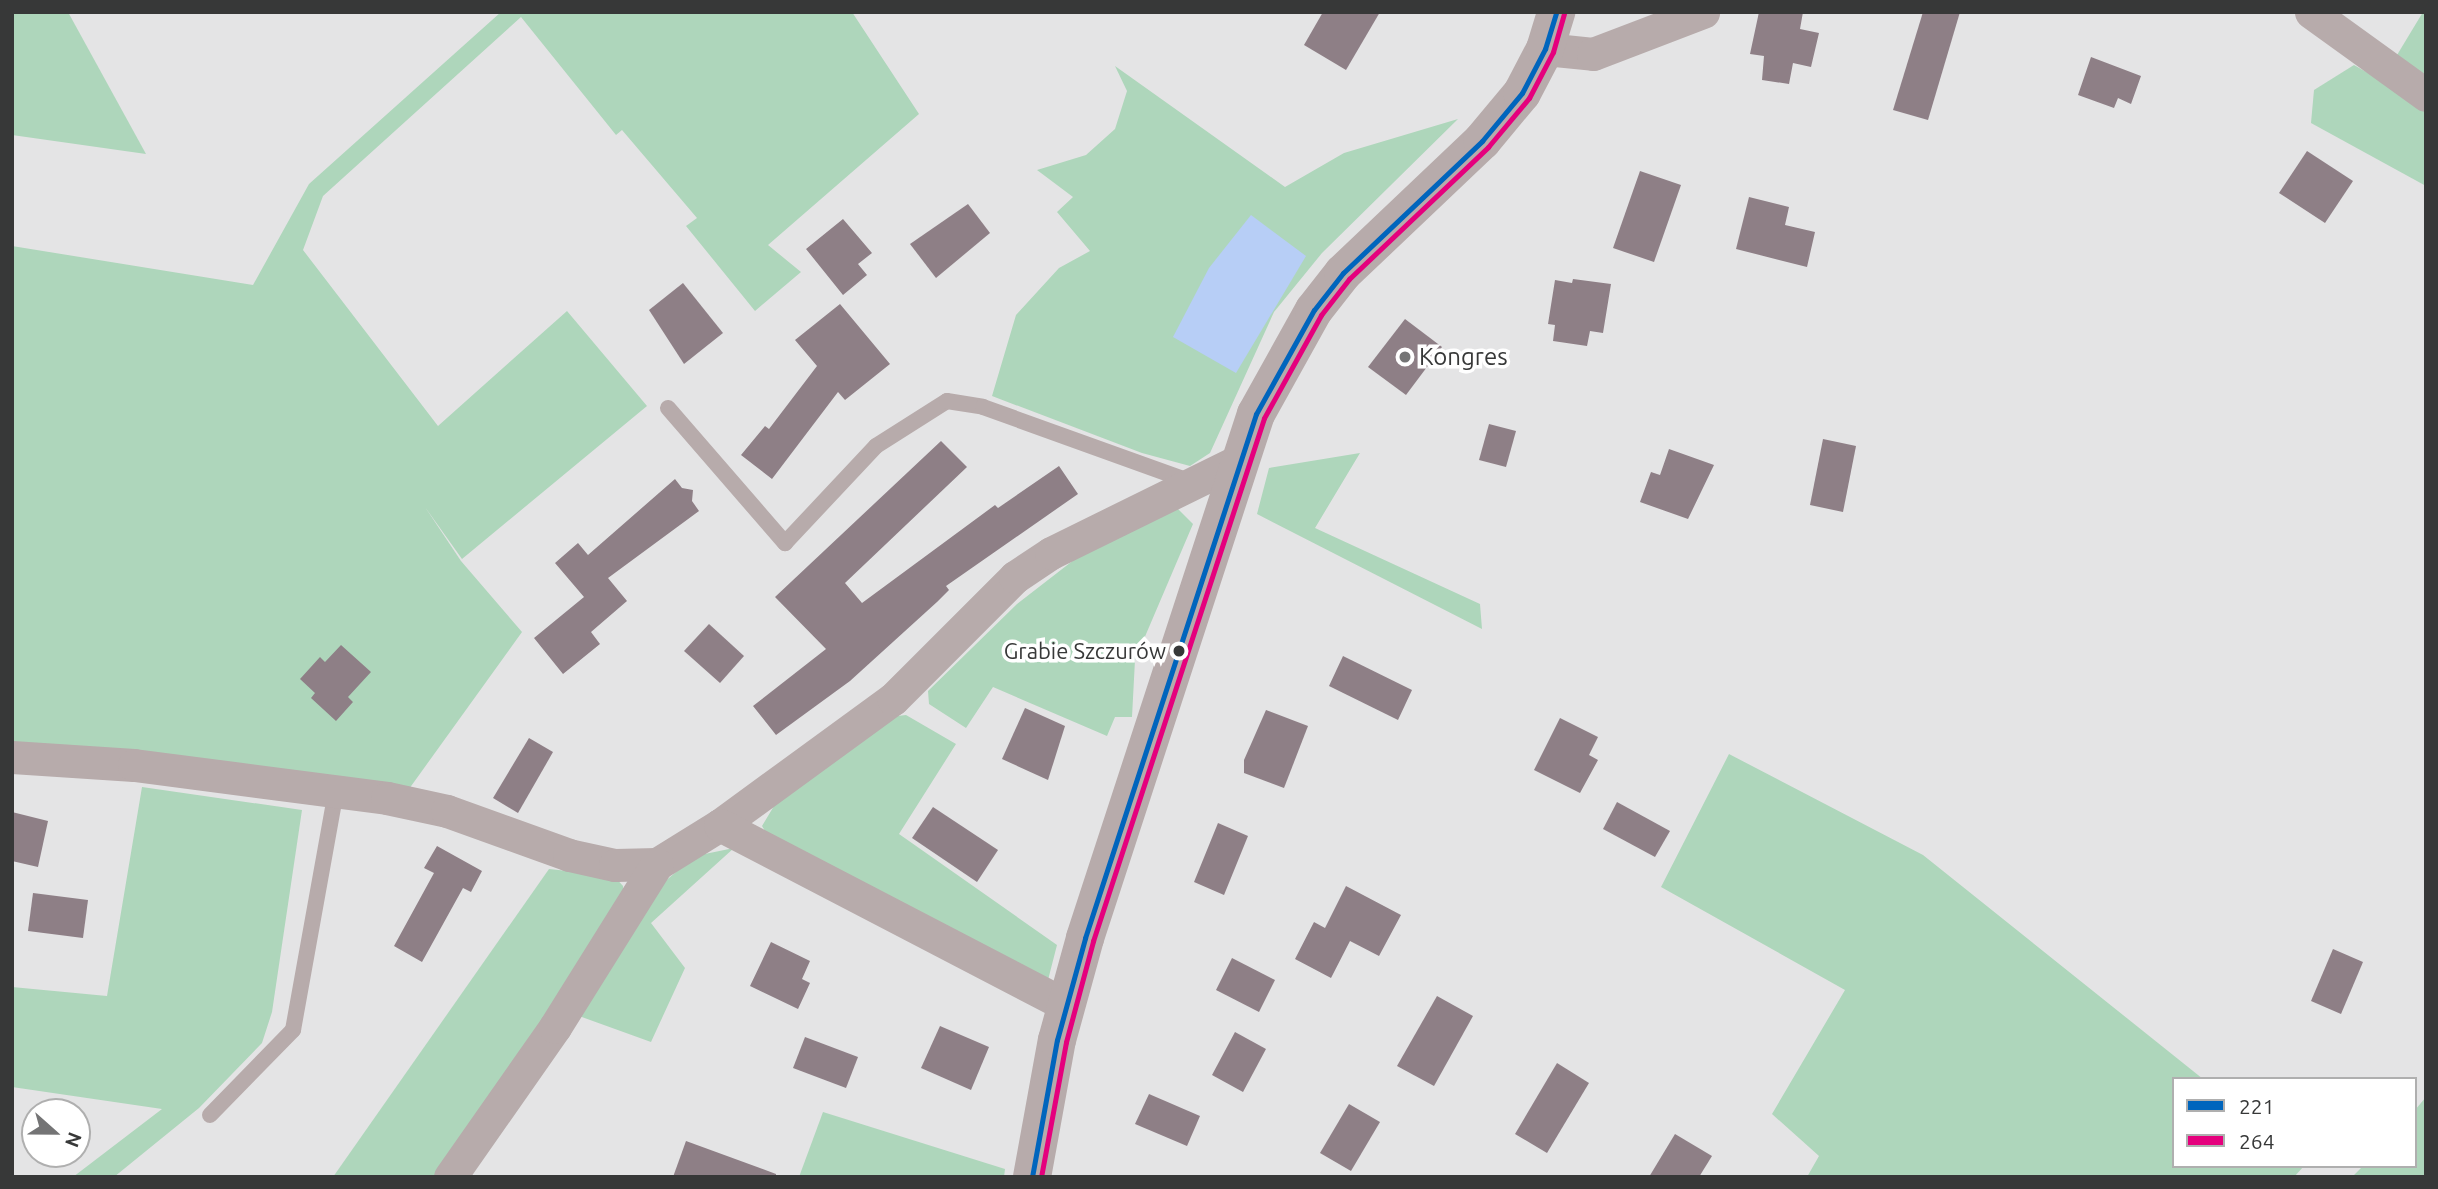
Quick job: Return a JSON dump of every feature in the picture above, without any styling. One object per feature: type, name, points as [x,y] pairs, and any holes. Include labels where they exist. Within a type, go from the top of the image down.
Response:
[{"type":"street","points":[[1032,1177],[1066,1005],[1240,460],[1271,381],[1314,310],[1375,238],[1497,126],[1522,93],[1545,49],[1556,12]]},
{"type":"street","points":[[1545,49],[1593,54],[1703,12]]},
{"type":"street","points":[[2311,12],[2426,94]]},
{"type":"street","points":[[450,1177],[555,1027],[657,864],[720,825],[893,699],[1015,577],[1051,553],[1196,484],[1240,460]]},
{"type":"street","points":[[12,757],[134,765],[336,791],[447,811],[569,855],[615,865],[657,864]]},
{"type":"street","points":[[720,825],[1066,1005]]},
{"type":"lane","points":[[668,408],[785,543],[876,446],[947,401],[983,407],[1196,484]]},
{"type":"lane","points":[[210,1115],[293,1030],[336,791]]},
{"type":"green space","points":[[12,12],[68,12],[146,154],[12,135]]},
{"type":"green space","points":[[501,12],[852,12],[919,114],[768,245],[801,272],[755,311],[686,226],[697,218],[622,130],[616,135],[521,17],[323,196],[303,250],[438,426],[567,311],[647,406],[462,559],[425,507],[461,561],[522,632],[409,789],[12,746],[12,246],[253,285],[309,184]]},
{"type":"green space","points":[[2423,12],[2426,12],[2426,81],[2394,60]]},
{"type":"green space","points":[[2354,65],[2426,106],[2426,186],[2311,123],[2314,90]]},
{"type":"green space","points":[[1115,66],[1285,187],[1344,153],[1458,119],[1322,253],[1274,312],[1210,453],[1190,466],[1142,453],[992,396],[1016,315],[1059,268],[1090,251],[1057,212],[1073,197],[1037,170],[1086,155],[1115,129],[1127,91]]},
{"type":"green space","points":[[1360,453],[1315,528],[1480,604],[1482,629],[1257,514],[1269,468]]},
{"type":"green space","points":[[1177,508],[1193,524],[1135,660],[1132,717],[1115,717],[1107,736],[993,687],[966,728],[929,704],[928,691],[1017,604],[1097,542]]},
{"type":"green space","points":[[906,715],[956,744],[899,834],[1057,945],[1048,980],[768,836],[762,826],[774,806],[889,717]]},
{"type":"green space","points":[[1729,754],[1923,855],[2200,1077],[2172,1077],[2172,1168],[2302,1168],[2294,1177],[1807,1177],[1819,1156],[1772,1114],[1845,990],[1661,887]]},
{"type":"green space","points":[[142,787],[302,810],[272,1012],[262,1043],[199,1108],[114,1177],[73,1177],[85,1168],[91,1168],[91,1163],[162,1109],[12,1087],[12,987],[107,996]]},
{"type":"green space","points":[[734,848],[651,923],[685,968],[651,1042],[579,1016],[657,888],[695,856]]},
{"type":"green space","points":[[549,869],[614,876],[623,886],[624,900],[438,1177],[333,1177]]},
{"type":"green space","points":[[2426,1097],[2426,1177],[2352,1177],[2361,1168],[2417,1168],[2417,1108]]},
{"type":"green space","points":[[823,1112],[1005,1169],[1004,1177],[799,1177]]},
{"type":"water","points":[[1251,215],[1306,256],[1236,373],[1173,337],[1209,268]]},
{"type":"building","points":[[1323,12],[1380,12],[1346,70],[1304,45]]},
{"type":"building","points":[[1759,12],[1803,12],[1800,29],[1819,33],[1811,67],[1793,63],[1789,84],[1762,80],[1764,56],[1750,54]]},
{"type":"building","points":[[1923,12],[1960,12],[1928,120],[1893,110]]},
{"type":"building","points":[[2091,57],[2141,76],[2131,104],[2118,98],[2114,108],[2078,95]]},
{"type":"building","points":[[2307,151],[2353,181],[2325,223],[2279,193]]},
{"type":"building","points":[[1640,171],[1681,185],[1654,262],[1613,248]]},
{"type":"building","points":[[1749,197],[1789,207],[1785,225],[1815,232],[1807,267],[1736,249]]},
{"type":"building","points":[[968,204],[990,233],[936,278],[910,244]]},
{"type":"building","points":[[843,219],[872,253],[858,264],[867,275],[843,295],[806,249]]},
{"type":"building","points":[[1573,279],[1611,284],[1603,333],[1590,331],[1587,346],[1553,341],[1555,325],[1548,324],[1555,280],[1572,283]]},
{"type":"building","points":[[683,283],[723,333],[684,364],[649,310]]},
{"type":"building","points":[[840,304],[890,364],[845,400],[838,392],[772,479],[741,455],[765,426],[769,429],[817,366],[795,340]]},
{"type":"building","name":"Kongres","points":[[1405,319],[1442,347],[1406,395],[1368,367]]},
{"type":"building","points":[[1489,424],[1516,431],[1506,467],[1479,460]]},
{"type":"building","points":[[1823,439],[1856,446],[1843,512],[1810,505]]},
{"type":"building","points":[[941,441],[967,467],[845,583],[862,603],[995,505],[998,508],[1059,466],[1078,494],[946,586],[949,590],[937,602],[850,681],[776,735],[753,706],[826,649],[775,597]]},
{"type":"building","points":[[1669,449],[1714,465],[1688,519],[1640,502],[1651,472],[1660,475]]},
{"type":"building","points":[[675,479],[682,488],[693,490],[692,501],[699,511],[608,578],[627,601],[591,632],[600,644],[563,674],[534,638],[584,597],[555,563],[578,543],[588,555]]},
{"type":"building","points":[[709,624],[744,656],[720,683],[684,651]]},
{"type":"building","points":[[341,645],[371,672],[348,697],[353,702],[336,721],[311,698],[315,693],[300,679],[320,657],[325,662]]},
{"type":"building","points":[[1343,656],[1412,690],[1398,720],[1329,686]]},
{"type":"building","points":[[1025,708],[1065,726],[1048,780],[1002,759]]},
{"type":"building","points":[[1266,710],[1308,726],[1284,788],[1244,773],[1244,760]]},
{"type":"building","points":[[1560,718],[1598,737],[1589,755],[1598,760],[1580,793],[1534,770]]},
{"type":"building","points":[[529,738],[553,752],[518,813],[493,798]]},
{"type":"building","points":[[1617,802],[1670,831],[1655,857],[1603,829]]},
{"type":"building","points":[[933,807],[998,850],[977,882],[912,838]]},
{"type":"building","points":[[12,812],[48,821],[38,867],[12,861]]},
{"type":"building","points":[[1218,823],[1248,836],[1224,895],[1194,882]]},
{"type":"building","points":[[437,846],[482,871],[471,892],[463,888],[422,962],[394,946],[434,873],[424,868]]},
{"type":"building","points":[[1346,886],[1401,915],[1379,956],[1350,941],[1331,978],[1295,959],[1314,922],[1325,928]]},
{"type":"building","points":[[33,893],[88,900],[83,938],[28,931]]},
{"type":"building","points":[[771,942],[810,961],[802,979],[810,983],[798,1009],[750,986]]},
{"type":"building","points":[[2333,949],[2363,962],[2341,1014],[2311,1001]]},
{"type":"building","points":[[1232,958],[1275,980],[1259,1012],[1216,990]]},
{"type":"building","points":[[1437,996],[1473,1016],[1434,1086],[1397,1066]]},
{"type":"building","points":[[940,1026],[989,1047],[971,1090],[921,1068]]},
{"type":"building","points":[[1235,1032],[1266,1049],[1243,1092],[1212,1075]]},
{"type":"building","points":[[805,1037],[858,1057],[846,1088],[793,1068]]},
{"type":"building","points":[[1557,1063],[1589,1083],[1547,1153],[1515,1134]]},
{"type":"building","points":[[1149,1094],[1200,1116],[1187,1146],[1135,1124]]},
{"type":"building","points":[[1349,1104],[1380,1122],[1351,1171],[1320,1153]]},
{"type":"building","points":[[1675,1134],[1712,1156],[1699,1177],[1649,1177]]},
{"type":"building","points":[[686,1141],[776,1174],[776,1177],[673,1177]]},
{"type":"transit line","name":"221","points":[[1032,1177],[1057,1040],[1085,938],[1256,414],[1314,310],[1343,273],[1482,141],[1522,93],[1545,49],[1556,12]]},
{"type":"transit line","name":"264","points":[[1041,1177],[1066,1042],[1093,941],[1264,418],[1321,315],[1349,279],[1488,147],[1529,98],[1553,52],[1564,14]]},
{"type":"place","name":"Kongres","points":[[1405,357]]},
{"type":"place","name":"Grabie Szczurów","points":[[1179,651]]}]
